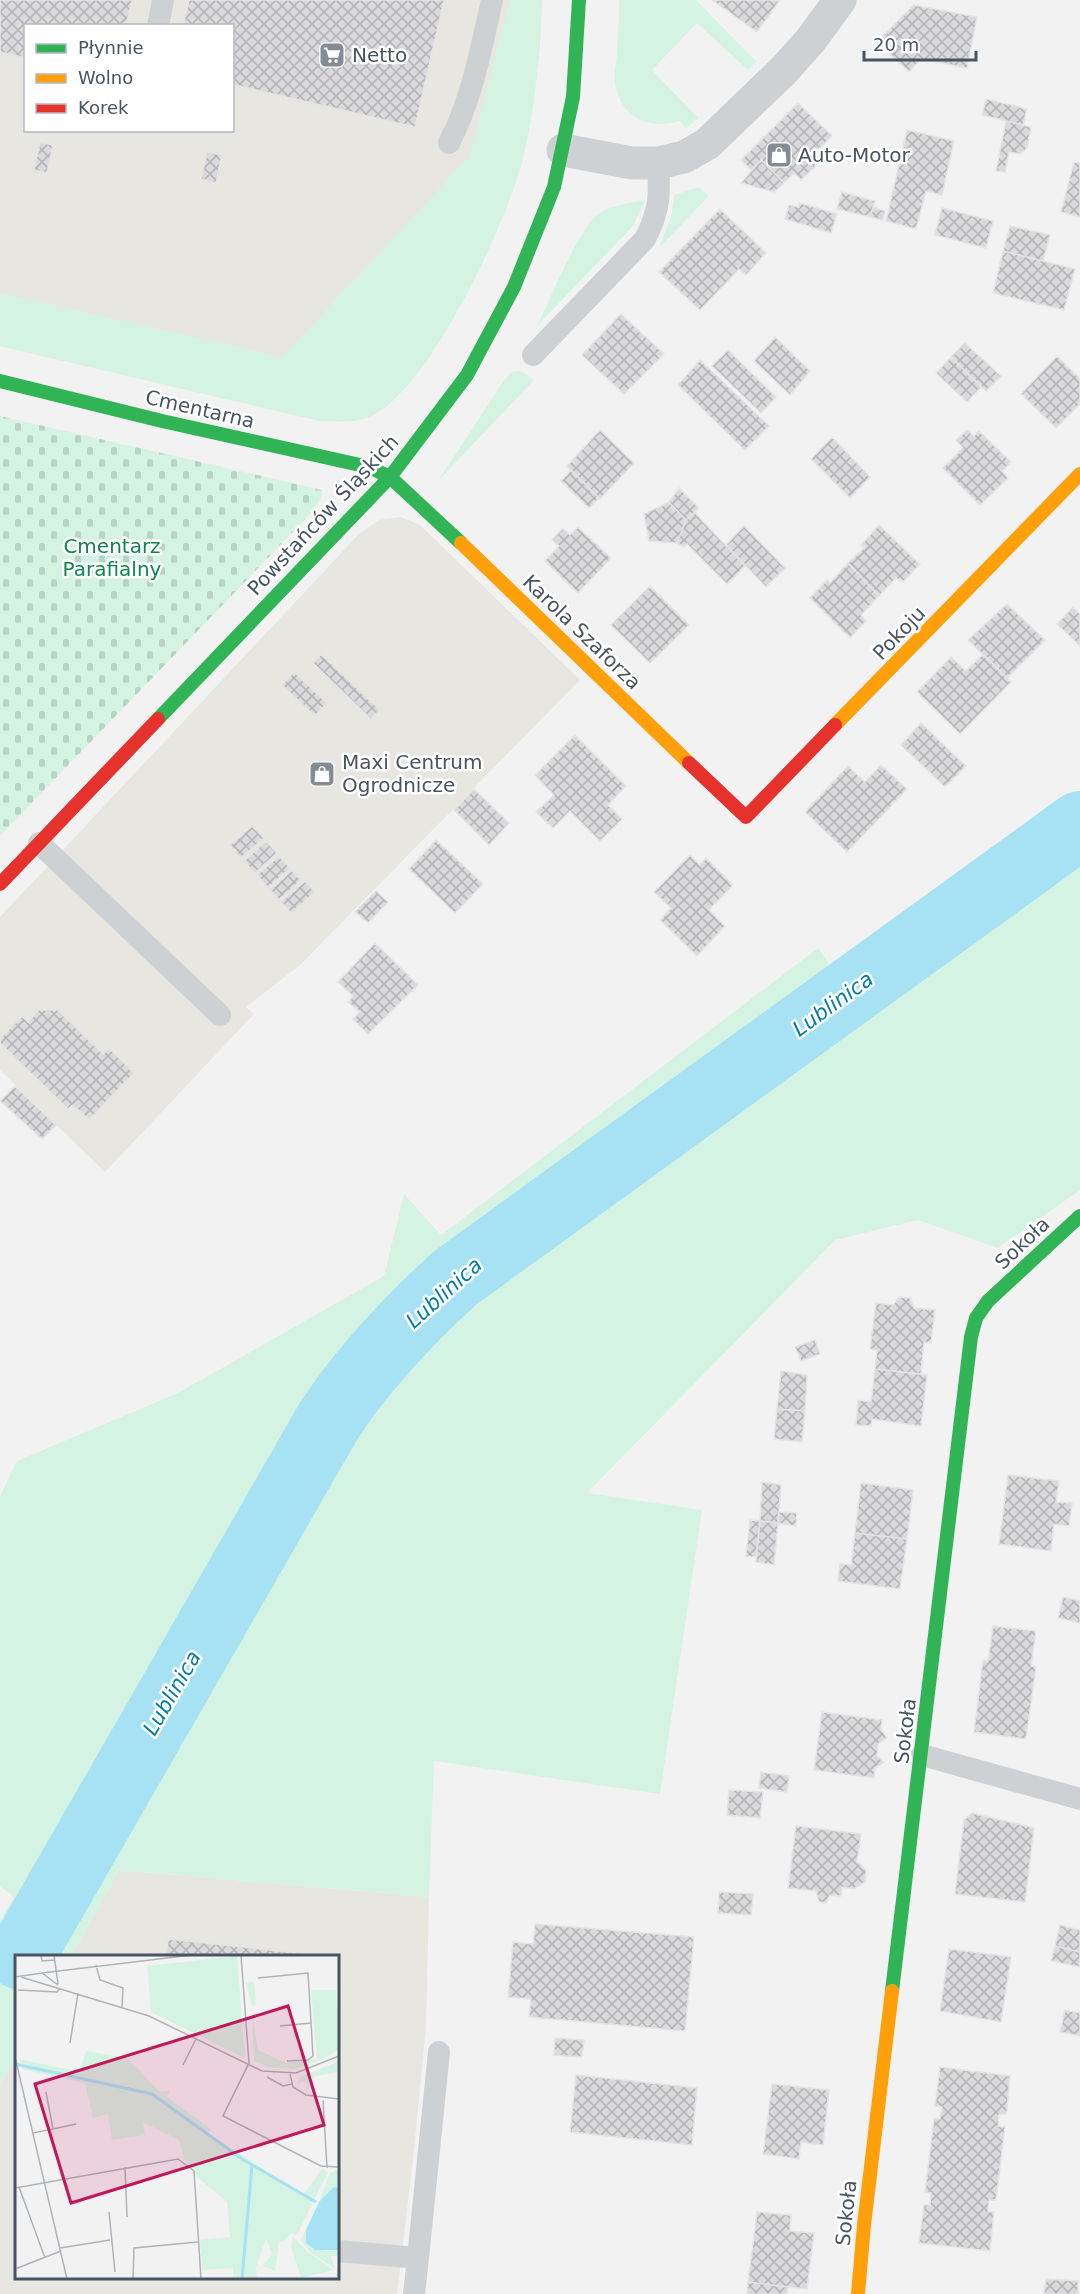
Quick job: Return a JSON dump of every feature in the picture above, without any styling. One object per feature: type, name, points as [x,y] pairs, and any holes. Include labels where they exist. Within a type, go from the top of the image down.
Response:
[{"type":"street","name":"Powstańców Śląskich","points":[[0,884],[390,477],[461,383],[488,338],[514,287],[542,220],[563,150],[573,97],[579,0]]},
{"type":"street","points":[[563,150],[619,162],[658,163],[684,157],[707,144],[783,71],[810,41],[840,0]]},
{"type":"street","name":"Cmentarna","points":[[0,381],[162,421],[369,467],[390,477]]},
{"type":"street","name":"Pokoju","points":[[746,817],[1080,474]]},
{"type":"street","name":"Karola Szaforza","points":[[390,477],[746,817]]},
{"type":"street","name":"Sokoła","points":[[858,2294],[864,2224],[971,1337],[976,1318],[988,1301],[1080,1216]]},
{"type":"lane","points":[[158,24],[163,0]]},
{"type":"lane","points":[[449,143],[461,120],[470,94],[492,0]]},
{"type":"lane","points":[[533,355],[645,238],[655,219],[660,200],[658,163]]},
{"type":"lane","points":[[39,843],[220,1015]]},
{"type":"lane","points":[[922,1755],[1080,1799]]},
{"type":"lane","points":[[414,2294],[439,2052]]},
{"type":"lane","points":[[339,2251],[417,2258]]},
{"type":"shaded area","points":[[0,0],[542,0],[540,47],[533,106],[523,159],[508,203],[470,287],[429,358],[407,386],[386,407],[371,416],[354,421],[320,421],[0,346]]},
{"type":"shaded area","points":[[400,517],[419,524],[580,680],[300,965],[246,1007],[254,1014],[105,1172],[0,1070],[0,917],[359,534],[379,520]]},
{"type":"shaded area","points":[[119,1870],[429,1897],[426,2027],[397,2294],[0,2294],[0,2086],[15,2058],[15,2279],[339,2279],[339,1955],[72,1955]]},
{"type":"green space","points":[[510,0],[542,0],[534,100],[523,158],[514,186],[484,259],[442,337],[419,370],[396,397],[374,415],[354,421],[320,421],[0,346],[0,294],[282,357],[469,157]]},
{"type":"green space","points":[[619,0],[696,0],[757,62],[748,70],[697,23],[652,70],[698,118],[686,129],[680,121],[657,124],[637,118],[622,103],[615,81]]},
{"type":"green space","points":[[699,187],[709,196],[659,248],[671,217],[674,195]]},
{"type":"green space","points":[[645,200],[633,226],[537,326],[564,267],[589,224],[597,215],[608,209]]},
{"type":"green space","points":[[519,371],[534,380],[438,481],[505,379],[512,372]]},
{"type":"green space","name":"Cmentarz Parafialny","points":[[0,416],[322,490],[322,496],[313,511],[0,836]]},
{"type":"green space","points":[[1080,811],[1080,1190],[998,1248],[918,1220],[835,1240],[587,1493],[702,1510],[660,1794],[434,1761],[429,1897],[119,1870],[72,1955],[15,1955],[15,2058],[0,2086],[0,1921],[14,1897],[0,1886],[0,1496],[17,1461],[178,1393],[384,1276],[404,1194],[441,1235],[818,948],[846,988]]},
{"type":"building","points":[[0,0],[132,0],[126,24],[24,24],[24,58],[0,52]]},
{"type":"building","name":"Netto","points":[[189,0],[444,0],[415,127],[235,85],[234,88],[234,24],[183,24]]},
{"type":"building","points":[[712,0],[780,0],[757,32]]},
{"type":"building","points":[[914,5],[977,17],[967,68],[921,59],[909,72],[877,42]]},
{"type":"building","points":[[986,99],[1027,109],[1023,125],[982,115]]},
{"type":"building","points":[[798,103],[832,136],[816,152],[823,159],[801,180],[794,173],[784,183],[761,160],[751,170],[741,160]]},
{"type":"building","points":[[1006,121],[1031,127],[1027,148],[1020,154],[1009,152],[1005,172],[996,171]]},
{"type":"building","points":[[907,130],[954,141],[942,195],[926,191],[916,229],[886,221]]},
{"type":"building","points":[[40,142],[53,145],[47,173],[34,170]]},
{"type":"building","points":[[207,152],[222,155],[216,183],[201,179]]},
{"type":"building","points":[[761,160],[784,183],[774,192],[741,183]]},
{"type":"building","points":[[1074,162],[1080,163],[1080,217],[1061,212]]},
{"type":"building","points":[[842,192],[875,201],[870,217],[837,209]]},
{"type":"building","points":[[800,203],[837,214],[831,233],[785,219],[789,205],[799,207]]},
{"type":"building","points":[[873,207],[885,211],[883,220],[870,217]]},
{"type":"building","points":[[942,208],[993,221],[986,248],[935,235]]},
{"type":"building","points":[[720,209],[766,253],[746,275],[739,269],[700,310],[659,272]]},
{"type":"building","points":[[1010,226],[1050,235],[1043,261],[1003,251]]},
{"type":"building","points":[[1003,251],[1075,269],[1064,310],[993,293]]},
{"type":"building","points":[[621,314],[664,354],[624,394],[582,355]]},
{"type":"building","points":[[775,337],[810,371],[790,395],[754,361]]},
{"type":"building","points":[[965,343],[1001,376],[986,391],[951,357]]},
{"type":"building","points":[[728,350],[776,397],[761,413],[712,366]]},
{"type":"building","points":[[1057,356],[1080,379],[1080,404],[1056,428],[1021,394]]},
{"type":"building","points":[[951,357],[981,387],[967,402],[936,373]]},
{"type":"building","points":[[700,360],[769,426],[745,450],[678,385]]},
{"type":"building","points":[[600,430],[634,463],[600,499],[567,466]]},
{"type":"building","points":[[967,430],[974,436],[979,431],[1011,462],[1002,471],[1008,478],[980,505],[943,468],[963,448],[956,440]]},
{"type":"building","points":[[832,437],[870,477],[850,498],[811,459]]},
{"type":"building","points":[[571,470],[599,498],[589,508],[561,481]]},
{"type":"building","points":[[679,488],[699,508],[686,520],[669,502]]},
{"type":"building","points":[[669,502],[686,520],[677,543],[649,541],[644,514]]},
{"type":"building","points":[[695,513],[745,566],[727,584],[687,544],[684,547],[677,543],[686,520]]},
{"type":"building","points":[[879,525],[920,564],[903,582],[896,578],[879,596],[848,563],[865,547],[861,545]]},
{"type":"building","points":[[744,526],[785,568],[766,587],[726,545]]},
{"type":"building","points":[[578,527],[611,558],[578,593],[545,561],[559,546],[552,540],[563,528],[570,535]]},
{"type":"building","points":[[848,563],[879,596],[861,615],[866,621],[850,638],[810,598],[827,580],[830,583]]},
{"type":"building","points":[[650,586],[689,625],[650,663],[611,625]]},
{"type":"building","points":[[1007,604],[1045,640],[1007,678],[968,640]]},
{"type":"building","points":[[1073,607],[1080,614],[1080,646],[1057,624]]},
{"type":"building","points":[[321,654],[380,710],[371,719],[313,663]]},
{"type":"building","points":[[983,654],[1011,682],[960,734],[917,692],[951,657],[966,671]]},
{"type":"building","points":[[294,672],[327,703],[315,716],[282,685]]},
{"type":"building","points":[[921,723],[966,766],[945,787],[901,745]]},
{"type":"building","points":[[575,735],[626,786],[608,805],[622,819],[600,841],[570,811],[553,828],[536,812],[554,795],[535,775]]},
{"type":"building","points":[[881,765],[907,789],[847,852],[805,812],[848,766],[865,782]]},
{"type":"building","points":[[474,789],[509,823],[489,845],[454,810]]},
{"type":"building","points":[[252,826],[264,838],[241,858],[230,845]]},
{"type":"building","points":[[436,840],[483,884],[455,913],[409,869]]},
{"type":"building","points":[[266,841],[277,853],[255,873],[244,861]]},
{"type":"building","points":[[690,855],[700,865],[706,858],[733,885],[709,910],[725,926],[697,956],[660,920],[671,908],[654,892]]},
{"type":"building","points":[[279,856],[290,868],[268,888],[257,875]]},
{"type":"building","points":[[292,870],[301,880],[279,900],[270,890]]},
{"type":"building","points":[[305,881],[315,892],[291,913],[281,902]]},
{"type":"building","points":[[376,891],[388,902],[368,923],[355,912]]},
{"type":"building","points":[[375,943],[418,985],[368,1034],[353,1019],[360,1012],[348,1002],[353,996],[338,982]]},
{"type":"building","points":[[39,1010],[58,1010],[103,1054],[109,1048],[134,1073],[89,1120],[73,1105],[68,1109],[0,1043],[0,1039],[22,1016],[28,1022]]},
{"type":"building","points":[[15,1086],[56,1125],[42,1139],[0,1101]]},
{"type":"building","points":[[899,1297],[910,1298],[914,1308],[935,1310],[931,1343],[924,1342],[921,1374],[875,1369],[877,1350],[870,1349],[876,1303],[893,1305]]},
{"type":"building","points":[[815,1340],[820,1354],[801,1361],[795,1347]]},
{"type":"building","points":[[875,1369],[927,1375],[921,1426],[872,1419],[871,1426],[856,1425],[858,1400],[871,1402]]},
{"type":"building","points":[[781,1371],[807,1375],[805,1411],[777,1409]]},
{"type":"building","points":[[777,1409],[805,1411],[802,1442],[774,1439]]},
{"type":"building","points":[[1008,1475],[1059,1481],[1056,1502],[1072,1503],[1069,1526],[1054,1524],[1051,1551],[999,1544]]},
{"type":"building","points":[[762,1482],[781,1485],[778,1523],[760,1521]]},
{"type":"building","points":[[861,1483],[913,1490],[907,1539],[855,1533]]},
{"type":"building","points":[[779,1512],[797,1513],[796,1526],[778,1523]]},
{"type":"building","points":[[750,1520],[760,1521],[756,1557],[746,1556]]},
{"type":"building","points":[[760,1521],[778,1523],[774,1565],[756,1562]]},
{"type":"building","points":[[855,1533],[907,1539],[900,1589],[838,1581],[840,1564],[851,1565]]},
{"type":"building","points":[[1063,1597],[1080,1601],[1080,1623],[1058,1618]]},
{"type":"building","points":[[993,1626],[1036,1631],[1031,1666],[1036,1667],[1026,1739],[974,1732],[983,1660],[988,1661]]},
{"type":"building","points":[[822,1712],[882,1720],[881,1729],[887,1738],[878,1744],[877,1756],[884,1762],[875,1768],[874,1778],[814,1770]]},
{"type":"building","points":[[761,1772],[789,1776],[787,1792],[759,1788]]},
{"type":"building","points":[[729,1790],[763,1792],[760,1818],[727,1815]]},
{"type":"building","points":[[972,1813],[1034,1828],[1025,1902],[955,1894],[964,1820]]},
{"type":"building","points":[[796,1826],[861,1834],[857,1862],[866,1870],[865,1882],[854,1889],[842,1887],[841,1896],[830,1895],[826,1903],[819,1902],[816,1891],[788,1888]]},
{"type":"building","points":[[719,1892],[753,1894],[751,1915],[718,1913]]},
{"type":"building","points":[[535,1924],[694,1937],[685,2031],[529,2017],[531,1999],[508,1997],[513,1942],[533,1944]]},
{"type":"building","points":[[1060,1925],[1080,1930],[1080,1952],[1055,1946]]},
{"type":"building","points":[[168,1939],[306,1954],[306,1955],[166,1955]]},
{"type":"building","points":[[1055,1946],[1080,1952],[1080,1967],[1051,1961]]},
{"type":"building","points":[[949,1949],[1011,1957],[1001,2022],[940,2011]]},
{"type":"building","points":[[1065,2010],[1080,2013],[1080,2036],[1060,2032]]},
{"type":"building","points":[[555,2038],[584,2040],[582,2057],[554,2055]]},
{"type":"building","points":[[940,2067],[1010,2076],[1007,2111],[1006,2114],[999,2114],[998,2126],[1005,2127],[996,2200],[989,2200],[988,2212],[994,2212],[990,2251],[919,2243],[924,2205],[930,2205],[931,2193],[925,2192],[934,2119],[940,2119],[942,2107],[935,2106]]},
{"type":"building","points":[[576,2075],[697,2088],[692,2145],[570,2132]]},
{"type":"building","points":[[772,2084],[829,2090],[823,2145],[801,2142],[799,2159],[763,2154]]},
{"type":"building","points":[[757,2212],[791,2215],[790,2231],[814,2233],[807,2289],[748,2282]]},
{"type":"building","points":[[1046,2279],[1078,2281],[1078,2294],[1044,2294]]},
{"type":"building","points":[[748,2282],[788,2287],[787,2294],[747,2294]]},
{"type":"waterway","name":"Lublinica","points":[[22,1955],[328,1422],[371,1364],[403,1329],[455,1278],[1080,825]]},
{"type":"traffic: fast","points":[[158,719],[390,477],[467,375],[514,287],[554,187],[573,97],[579,0]]},
{"type":"traffic: fast","points":[[0,381],[162,421],[369,467],[390,477],[461,543]]},
{"type":"traffic: fast","points":[[892,1991],[971,1337],[976,1318],[988,1301],[1080,1216]]},
{"type":"traffic: slow","points":[[835,725],[1080,474]]},
{"type":"traffic: slow","points":[[461,543],[689,763]]},
{"type":"traffic: slow","points":[[858,2294],[892,1991]]},
{"type":"traffic: jam","points":[[0,884],[158,719]]},
{"type":"traffic: jam","points":[[689,763],[746,817],[835,725]]},
{"type":"place","name":"Netto","points":[[332,55]]},
{"type":"place","name":"Auto-Motor","points":[[779,155]]},
{"type":"place","name":"Maxi Centrum Ogrodnicze","points":[[322,774]]}]
